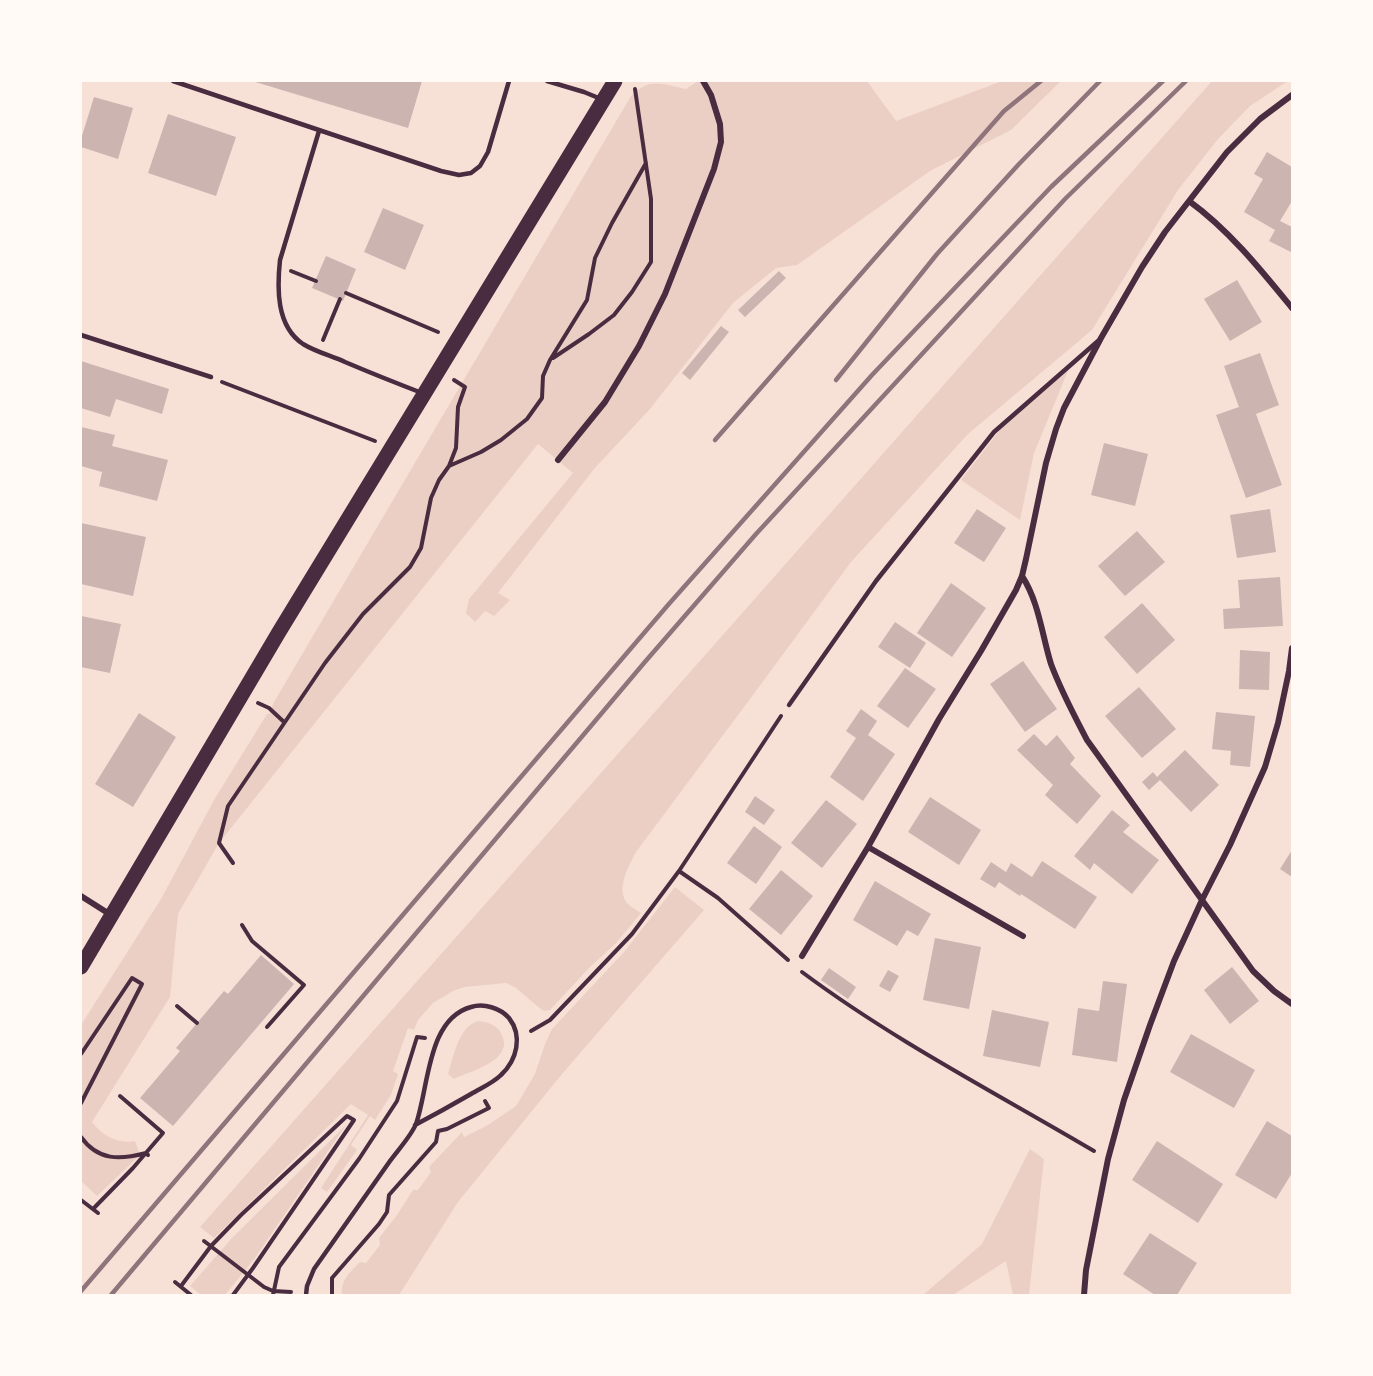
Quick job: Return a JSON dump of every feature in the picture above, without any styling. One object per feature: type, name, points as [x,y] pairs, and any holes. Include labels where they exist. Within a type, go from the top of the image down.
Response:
[{"type":"main road","points":[[81,967],[284,622],[615,81]]},
{"type":"street","points":[[558,460],[605,402],[639,346],[665,294],[714,169],[721,142],[720,124],[711,95],[703,81]]},
{"type":"street","points":[[802,956],[868,848],[939,719],[1010,602],[1022,576],[1046,463],[1056,429],[1064,408],[1101,338],[1165,232],[1227,152],[1260,119],[1292,95]]},
{"type":"street","points":[[1189,201],[1205,213],[1247,255],[1292,308]]},
{"type":"street","points":[[1022,576],[1033,596],[1052,665],[1087,740],[1253,971],[1292,1004]]},
{"type":"street","points":[[1084,1295],[1086,1270],[1108,1159],[1124,1100],[1170,972],[1265,767],[1278,723],[1292,648]]},
{"type":"street","points":[[868,848],[1023,936]]},
{"type":"street","points":[[81,896],[111,915]]},
{"type":"lane","points":[[173,81],[319,131],[459,175],[471,173],[480,166],[488,152],[509,81]]},
{"type":"lane","points":[[547,81],[604,100]]},
{"type":"lane","points":[[319,131],[280,266],[279,302],[284,322],[302,343],[425,394]]},
{"type":"lane","points":[[81,335],[210,377]]},
{"type":"lane","points":[[789,705],[876,580],[993,432],[1101,338]]},
{"type":"lane","points":[[306,1295],[314,1269],[415,1125],[437,1041],[443,1027],[450,1018],[474,1006],[489,1007],[504,1014],[514,1025],[517,1039],[517,1047],[508,1067],[493,1082],[415,1125]]},
{"type":"path","points":[[550,360],[614,315],[651,262],[651,199],[633,81]]},
{"type":"path","points":[[448,466],[481,452],[501,440],[527,419],[542,398],[543,376],[550,360],[587,300],[595,258],[646,163]]},
{"type":"path","points":[[280,266],[316,281]]},
{"type":"path","points":[[346,293],[438,332]]},
{"type":"path","points":[[319,351],[339,299]]},
{"type":"path","points":[[233,863],[219,843],[228,806],[325,663],[363,614],[410,567],[421,548],[431,498],[456,448],[458,408],[465,387],[439,371]]},
{"type":"path","points":[[210,377],[392,448]]},
{"type":"path","points":[[517,1039],[550,1020],[639,926],[679,871],[789,705]]},
{"type":"path","points":[[269,708],[284,722]]},
{"type":"path","points":[[679,871],[718,898],[795,967],[830,993],[905,1042],[1092,1149]]},
{"type":"path","points":[[242,925],[252,941],[304,985],[267,1027]]},
{"type":"path","points":[[81,1054],[132,978],[142,984],[81,1103]]},
{"type":"path","points":[[177,1006],[197,1023]]},
{"type":"path","points":[[273,1295],[279,1267],[359,1159],[397,1101],[417,1036],[437,1041]]},
{"type":"path","points":[[332,1295],[332,1278],[379,1224],[387,1212],[389,1195],[436,1142],[438,1131],[447,1129],[489,1108],[479,1089]]},
{"type":"path","points":[[93,1209],[147,1154],[163,1133],[120,1096]]},
{"type":"path","points":[[181,1286],[241,1215],[347,1116],[354,1120],[233,1295]]},
{"type":"path","points":[[81,1137],[85,1143],[98,1152],[114,1158],[147,1154]]},
{"type":"path","points":[[81,1199],[98,1214]]},
{"type":"path","points":[[204,1241],[255,1280]]},
{"type":"path","points":[[176,1282],[191,1295]]},
{"type":"shaded area","points":[[698,81],[867,81],[896,121],[1002,81],[1061,81],[1011,130],[930,171],[797,265],[776,268],[733,303],[650,409],[594,469],[498,593],[510,600],[494,616],[485,611],[475,622],[466,613],[469,599],[573,473],[538,444],[219,843],[178,914],[170,997],[92,1122],[111,1138],[128,1142],[135,1141],[140,1155],[97,1196],[81,1181],[81,1025],[161,899],[214,800],[269,714],[631,96],[650,84],[686,89]]},
{"type":"shaded area","points":[[1212,81],[1288,81],[1250,106],[1218,139],[1178,190],[1092,330],[968,434],[851,562],[636,852],[624,878],[623,893],[629,905],[641,913],[616,943],[550,1010],[542,1010],[516,988],[506,983],[465,987],[433,1003],[418,1020],[414,1030],[408,1028],[393,1071],[398,1074],[391,1095],[375,1120],[370,1116],[351,1145],[357,1150],[327,1192],[321,1188],[368,1115],[351,1104],[214,1238],[200,1227]]},
{"type":"shaded area","points":[[1070,366],[1034,453],[1020,520],[961,480],[1006,422]]},
{"type":"shaded area","points":[[675,887],[704,910],[562,1074],[458,1202],[399,1295],[342,1295],[346,1277],[360,1262],[366,1263],[380,1245],[379,1238],[413,1190],[418,1190],[431,1172],[429,1167],[462,1132],[464,1137],[488,1125],[516,1106],[535,1074],[552,1029],[624,952]]},
{"type":"shaded area","points":[[478,1021],[486,1022],[498,1029],[504,1044],[502,1052],[488,1064],[454,1079],[448,1074],[458,1043],[466,1029]]},
{"type":"shaded area","points":[[346,1125],[255,1258],[225,1295],[201,1295],[190,1286],[232,1238]]},
{"type":"shaded area","points":[[1030,1149],[1044,1159],[1029,1295],[1013,1295],[1006,1261],[953,1295],[923,1295],[982,1244]]},
{"type":"building","points":[[252,81],[422,81],[408,128]]},
{"type":"building","points":[[94,97],[133,108],[118,159],[81,147],[81,139]]},
{"type":"building","points":[[168,114],[236,137],[216,196],[148,173]]},
{"type":"building","points":[[1267,152],[1292,167],[1292,201],[1280,221],[1292,227],[1291,252],[1269,241],[1275,230],[1244,212],[1263,179],[1254,174]]},
{"type":"building","points":[[383,208],[424,225],[405,270],[364,252]]},
{"type":"building","points":[[326,256],[356,269],[343,301],[312,288]]},
{"type":"building","points":[[779,271],[786,278],[745,317],[738,310]]},
{"type":"building","points":[[1237,280],[1262,322],[1230,341],[1204,299]]},
{"type":"building","points":[[721,326],[729,332],[690,380],[682,373]]},
{"type":"building","points":[[1260,353],[1279,405],[1256,414],[1282,485],[1246,498],[1216,415],[1239,407],[1224,366]]},
{"type":"building","points":[[81,361],[169,389],[162,414],[116,399],[110,417],[81,408]]},
{"type":"building","points":[[81,427],[115,435],[112,446],[168,460],[157,501],[99,486],[102,472],[81,466]]},
{"type":"building","points":[[1104,443],[1148,454],[1135,506],[1091,495]]},
{"type":"building","points":[[977,509],[1006,528],[984,562],[954,543]]},
{"type":"building","points":[[1270,509],[1276,552],[1237,558],[1230,515]]},
{"type":"building","points":[[81,523],[146,537],[133,596],[81,584]]},
{"type":"building","points":[[1137,531],[1165,562],[1125,596],[1098,566]]},
{"type":"building","points":[[1280,577],[1283,626],[1224,629],[1223,609],[1240,608],[1238,580]]},
{"type":"building","points":[[951,583],[986,608],[952,657],[917,633]]},
{"type":"building","points":[[1142,603],[1175,640],[1137,674],[1104,637]]},
{"type":"building","points":[[81,616],[121,624],[110,673],[81,667]]},
{"type":"building","points":[[895,622],[926,643],[910,668],[878,647]]},
{"type":"building","points":[[1240,650],[1270,652],[1269,690],[1239,689]]},
{"type":"building","points":[[1023,661],[1057,709],[1025,732],[990,684]]},
{"type":"building","points":[[905,668],[936,689],[908,728],[877,706]]},
{"type":"building","points":[[1139,687],[1176,729],[1142,758],[1105,716]]},
{"type":"building","points":[[861,709],[877,721],[868,735],[895,754],[863,801],[830,777],[856,738],[846,731]]},
{"type":"building","points":[[1216,712],[1255,716],[1250,767],[1230,765],[1231,751],[1212,749]]},
{"type":"building","points":[[139,713],[176,737],[133,807],[95,784]]},
{"type":"building","points":[[1034,734],[1046,746],[1057,735],[1075,758],[1070,764],[1101,796],[1077,824],[1045,795],[1053,785],[1017,750]]},
{"type":"building","points":[[1185,750],[1219,785],[1191,812],[1160,780],[1149,790],[1142,782],[1153,772],[1157,777]]},
{"type":"building","points":[[755,796],[775,810],[764,825],[745,812]]},
{"type":"building","points":[[930,797],[981,830],[959,865],[908,832]]},
{"type":"building","points":[[826,800],[857,824],[822,868],[791,843]]},
{"type":"building","points":[[1112,810],[1130,825],[1123,832],[1159,860],[1132,894],[1094,863],[1090,870],[1074,856]]},
{"type":"building","points":[[754,826],[782,847],[756,884],[727,863]]},
{"type":"building","points":[[1292,850],[1292,877],[1280,869]]},
{"type":"building","points":[[1042,861],[1097,897],[1075,929],[999,882],[995,888],[980,879],[991,862],[1006,872],[1011,863],[1032,877]]},
{"type":"building","points":[[781,870],[813,896],[781,935],[749,909]]},
{"type":"building","points":[[875,881],[931,914],[918,936],[907,930],[897,946],[853,920]]},
{"type":"building","points":[[935,938],[981,947],[969,1009],[923,1000]]},
{"type":"building","points":[[261,955],[294,984],[173,1126],[140,1098],[180,1051],[176,1048],[224,991],[228,994]]},
{"type":"building","points":[[1232,967],[1259,1001],[1230,1024],[1204,990]]},
{"type":"building","points":[[829,968],[856,987],[848,999],[821,980]]},
{"type":"building","points":[[888,970],[899,976],[890,992],[879,986]]},
{"type":"building","points":[[1103,981],[1127,984],[1117,1062],[1072,1055],[1078,1008],[1099,1011]]},
{"type":"building","points":[[992,1010],[1049,1022],[1040,1067],[983,1056]]},
{"type":"building","points":[[1191,1034],[1255,1070],[1234,1108],[1170,1072]]},
{"type":"building","points":[[1267,1121],[1292,1136],[1292,1173],[1276,1199],[1235,1175]]},
{"type":"building","points":[[1157,1141],[1223,1184],[1198,1223],[1132,1180]]},
{"type":"building","points":[[1150,1233],[1197,1263],[1177,1295],[1155,1295],[1123,1274]]},
{"type":"railway","points":[[715,440],[1004,111],[1041,81]]},
{"type":"railway","points":[[836,380],[937,254],[1019,164],[1100,81]]},
{"type":"railway","points":[[81,1291],[668,605],[872,375],[1051,187],[1163,81]]},
{"type":"railway","points":[[111,1295],[644,663],[756,534],[1065,199],[1186,81]]}]
